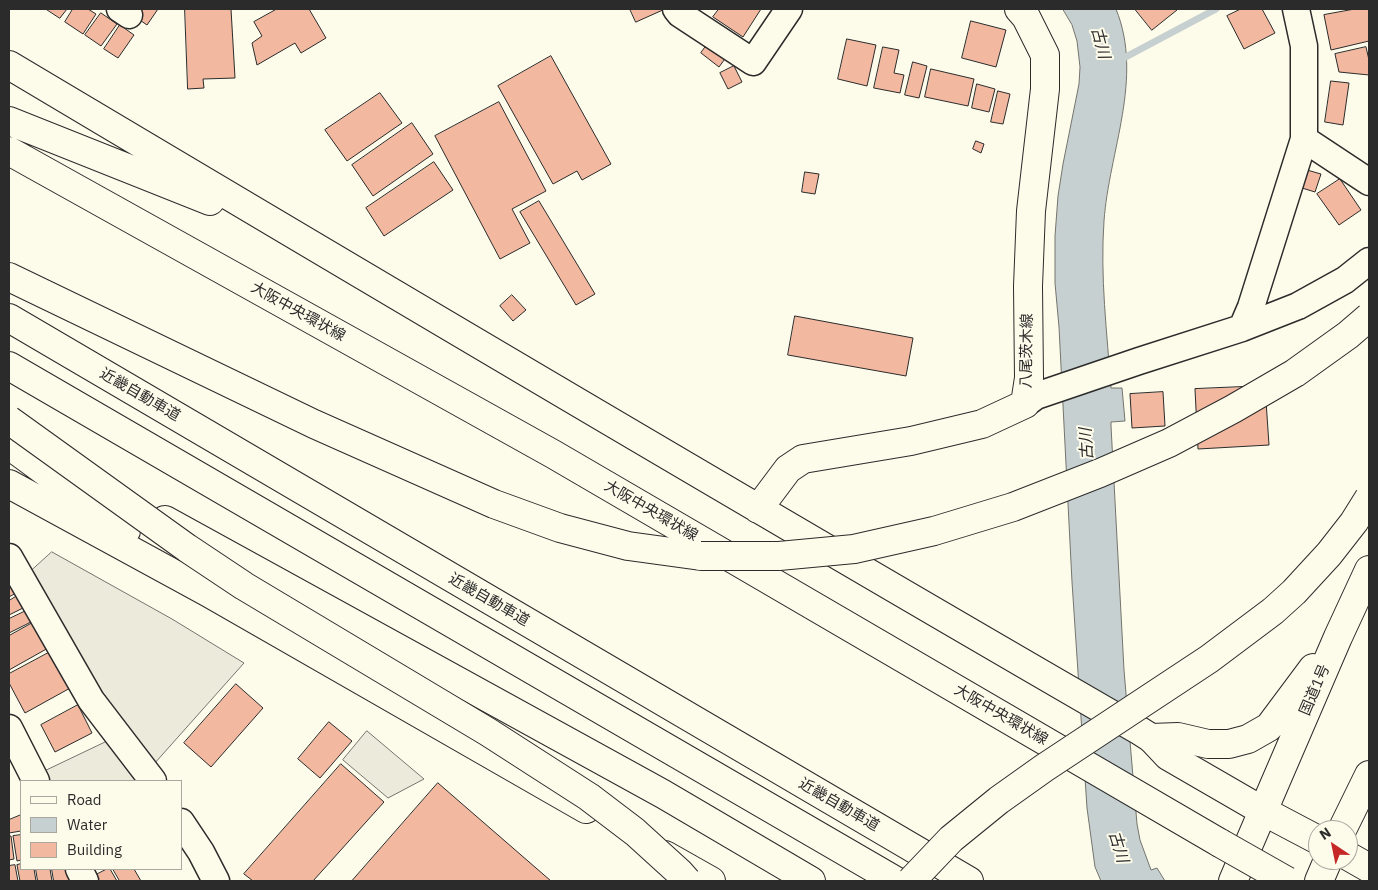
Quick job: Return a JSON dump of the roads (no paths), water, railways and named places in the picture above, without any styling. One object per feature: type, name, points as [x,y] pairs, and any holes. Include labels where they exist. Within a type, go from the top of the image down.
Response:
[{"type":"main road","name":"八尾茨木線","points":[[758,508],[788,469],[804,459],[911,441],[982,424],[1030,400],[1028,286],[1031,211],[1045,89],[1045,54],[1026,17],[1019,9]]},
{"type":"main road","points":[[9,65],[287,231],[1146,735],[1168,756],[1308,835]]},
{"type":"main road","points":[[9,122],[287,231]]},
{"type":"main road","name":"大阪中央環状線","points":[[9,151],[553,454],[1287,881]]},
{"type":"main road","points":[[9,277],[314,424],[494,504],[560,528],[628,546],[700,556],[779,556],[854,549],[934,531],[1013,507],[1152,451],[1233,410],[1294,373],[1348,335],[1369,317]]},
{"type":"main road","name":"近畿自動車道","points":[[9,318],[970,881]]},
{"type":"main road","points":[[9,366],[896,881]]},
{"type":"main road","points":[[9,420],[186,548],[244,586],[488,732],[589,797],[635,832],[687,881]]},
{"type":"main road","points":[[9,433],[663,794],[812,881]]},
{"type":"main road","points":[[9,445],[209,593]]},
{"type":"main road","points":[[9,484],[209,593],[711,881]]},
{"type":"main road","points":[[911,881],[951,840],[999,800],[1209,659],[1273,611],[1294,592],[1329,554],[1354,522],[1369,498]]},
{"type":"main road","name":"国道1号","points":[[1263,811],[1369,570]]},
{"type":"main road","points":[[1146,735],[1178,737],[1208,744],[1229,744],[1248,739],[1269,727],[1338,637]]},
{"type":"main road","points":[[1347,820],[1369,775]]},
{"type":"main road","points":[[1233,881],[1263,811]]},
{"type":"main road","points":[[1358,862],[1369,868]]},
{"type":"street","points":[[676,9],[680,14],[753,62],[789,9]]},
{"type":"street","points":[[1242,328],[1251,306],[1304,139],[1304,46],[1296,9]]},
{"type":"street","points":[[1304,139],[1369,182]]},
{"type":"street","points":[[1030,400],[1139,361],[1242,328],[1298,306],[1345,280],[1369,261]]},
{"type":"street","points":[[9,557],[91,700],[152,780]]},
{"type":"street","points":[[9,728],[35,780]]},
{"type":"street","points":[[182,824],[216,881]]},
{"type":"water","name":"古川","points":[[1063,9],[1116,9],[1124,35],[1127,61],[1126,88],[1107,195],[1103,242],[1103,284],[1111,388],[1122,388],[1125,421],[1111,422],[1111,426],[1124,670],[1137,824],[1140,840],[1151,870],[1157,868],[1165,881],[1101,881],[1095,867],[1087,808],[1055,283],[1055,236],[1058,196],[1079,84],[1080,67],[1077,41],[1072,25]]},
{"type":"waterway","points":[[1120,60],[1216,9]]}]
